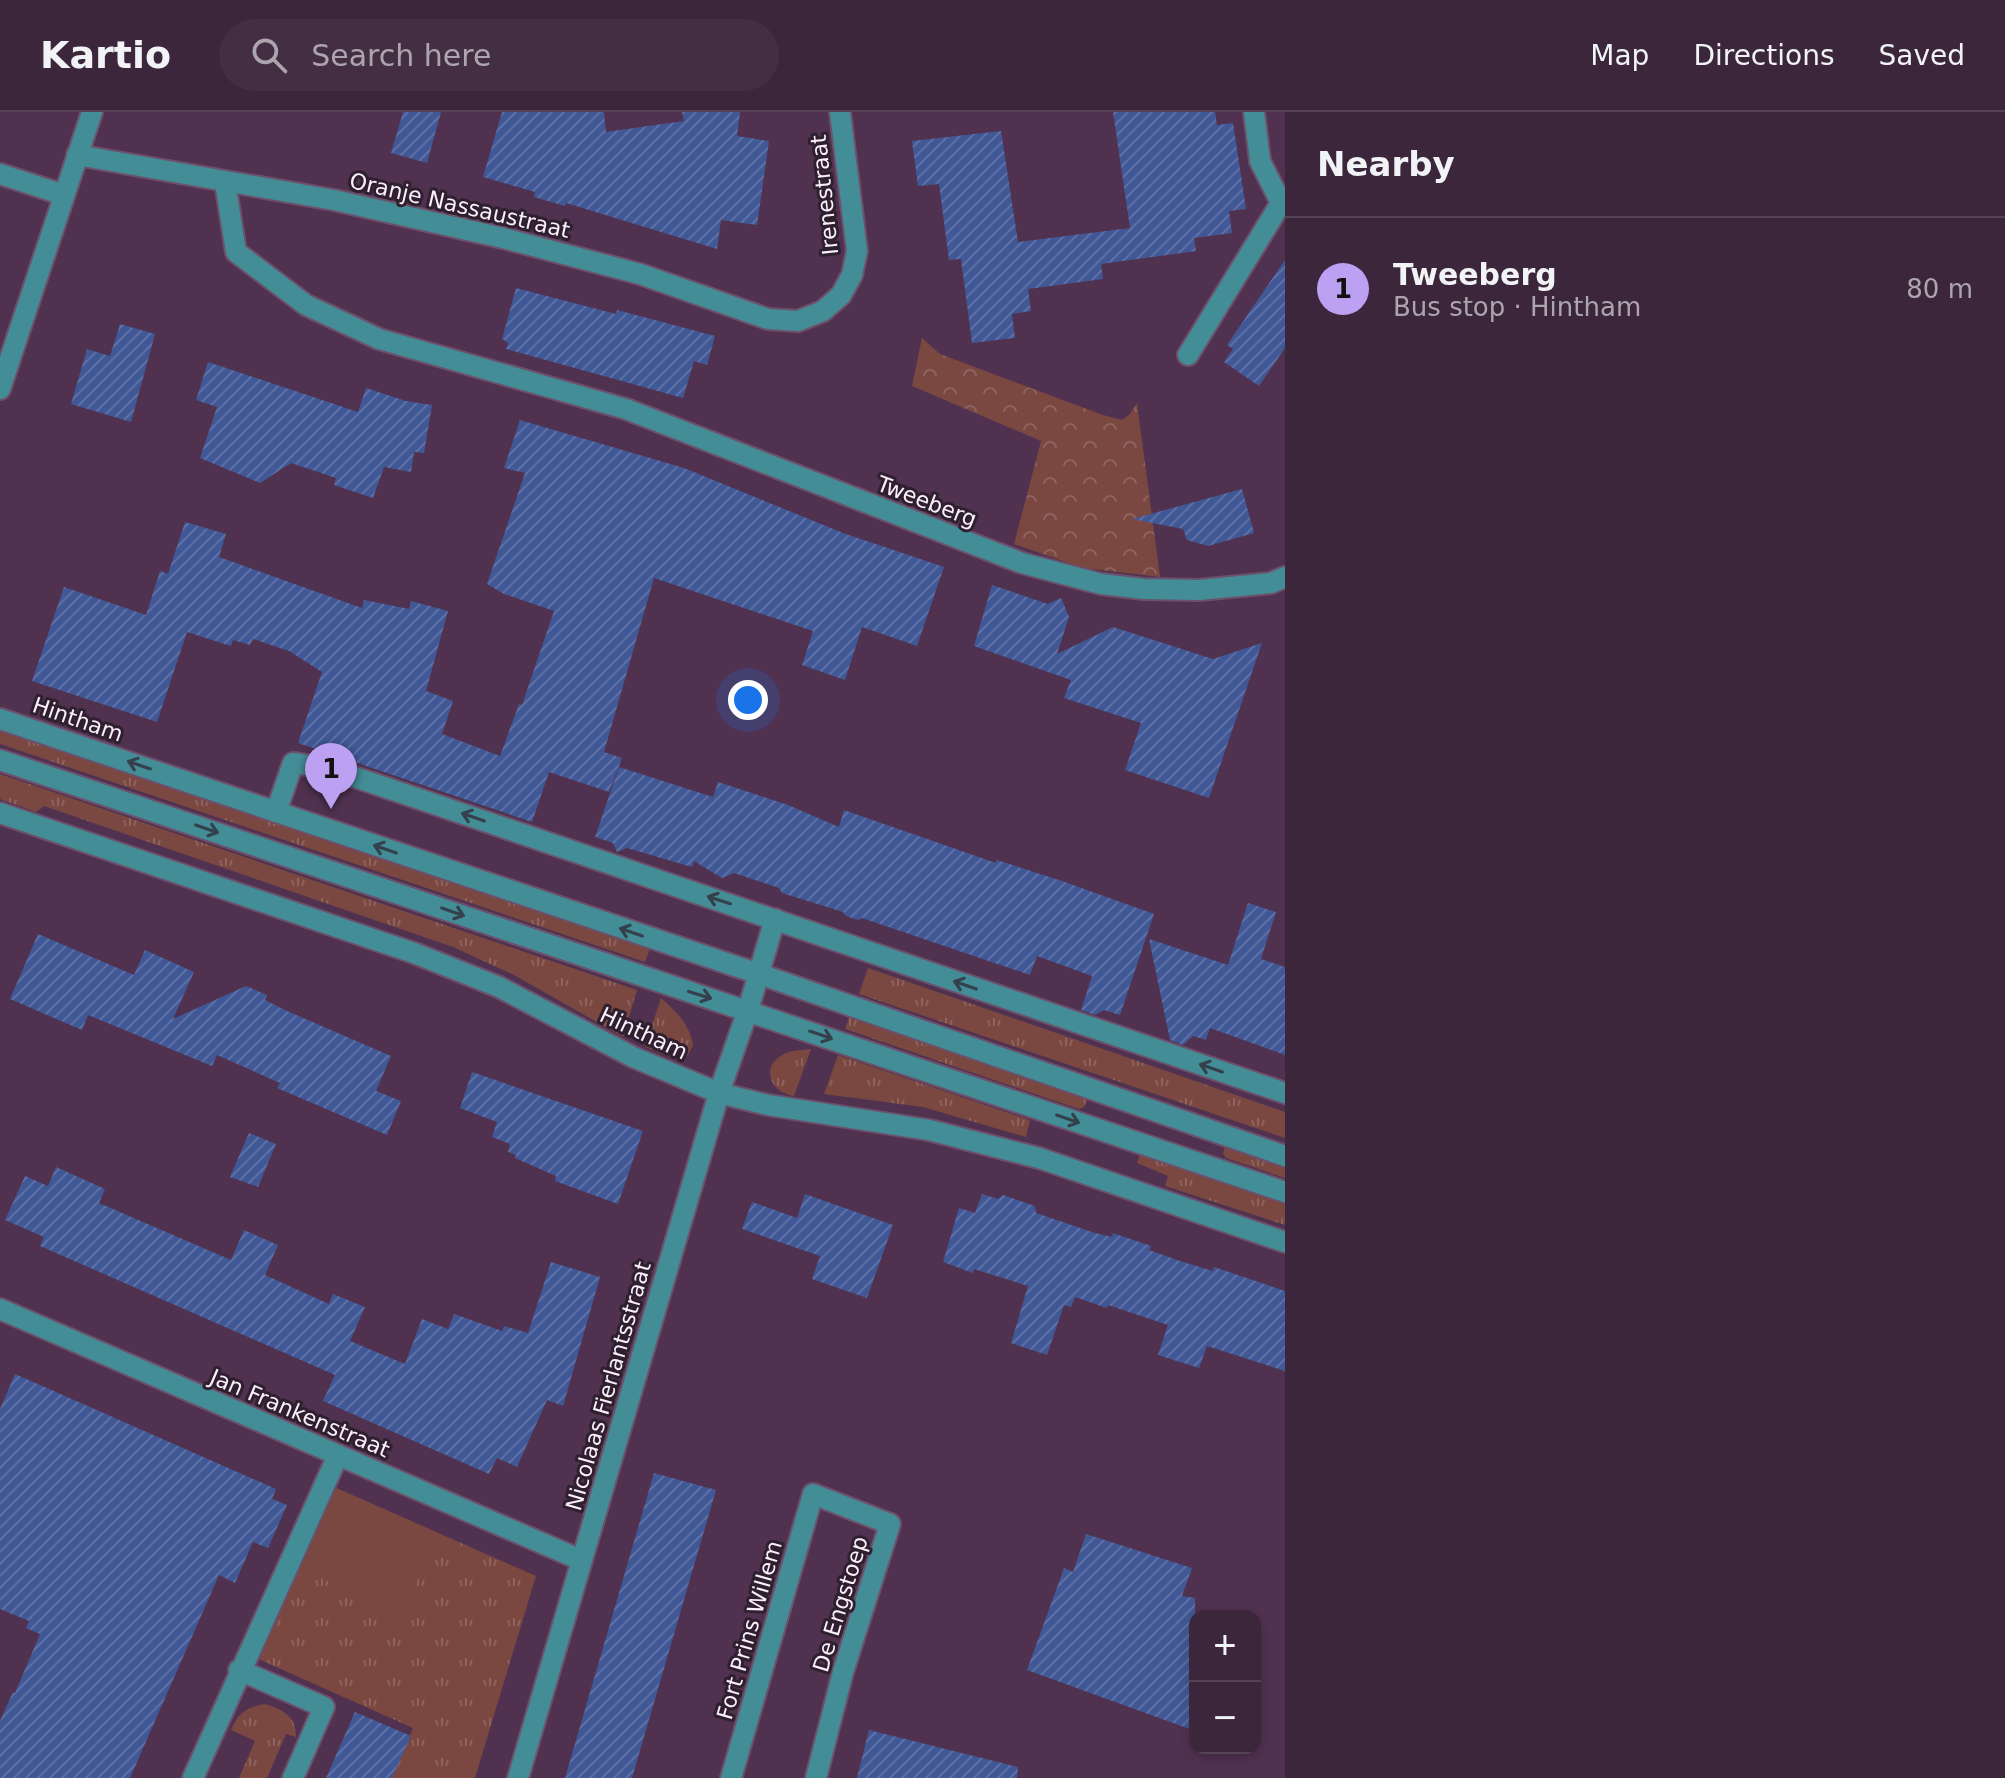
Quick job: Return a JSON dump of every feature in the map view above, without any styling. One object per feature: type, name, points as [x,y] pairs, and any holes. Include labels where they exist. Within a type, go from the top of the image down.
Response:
[{"type":"street","points":[[0,389],[92,112]]},
{"type":"street","name":"Irenestraat","points":[[823,311],[841,295],[852,275],[857,251],[840,112]]},
{"type":"street","points":[[1188,355],[1283,202],[1260,161],[1254,112]]},
{"type":"street","name":"Oranje Nassaustraat","points":[[77,155],[334,200],[503,238],[640,274],[768,319],[798,321],[823,311]]},
{"type":"street","points":[[0,174],[64,195]]},
{"type":"street","name":"Tweeberg","points":[[225,182],[236,252],[306,305],[379,339],[626,409],[1035,566],[1101,584],[1144,589],[1214,588],[1271,583],[1285,577]]},
{"type":"street","name":"Hintham","points":[[0,719],[759,974],[1285,1156]]},
{"type":"street","points":[[0,760],[1285,1192]]},
{"type":"street","points":[[276,812],[293,763],[328,768],[1285,1093]]},
{"type":"street","name":"Hintham","points":[[0,813],[414,953],[499,987],[633,1057],[719,1093],[768,1105],[929,1130],[1039,1158],[1285,1242]]},
{"type":"street","points":[[748,1010],[775,919]]},
{"type":"street","name":"Nicolaas Fierlantsstraat","points":[[518,1778],[719,1093],[748,1010]]},
{"type":"street","name":"Jan Frankenstraat","points":[[2,1314],[581,1560]]},
{"type":"street","points":[[193,1778],[338,1455]]},
{"type":"street","name":"Fort Prins Willem","points":[[731,1778],[813,1494]]},
{"type":"street","name":"De Engstoep","points":[[813,1494],[890,1524],[843,1672],[816,1778]]},
{"type":"street","points":[[239,1670],[324,1707],[293,1778]]},
{"type":"green space","points":[[922,338],[940,354],[1103,415],[1122,420],[1137,403],[1160,577],[1083,568],[1014,544],[1041,441],[912,386]]},
{"type":"green space","points":[[0,727],[650,949],[645,962],[0,744]]},
{"type":"green space","points":[[0,774],[637,990],[623,1037],[514,975],[453,947],[44,806],[36,812],[0,799]]},
{"type":"green space","points":[[868,968],[1285,1112],[1285,1138],[859,994]]},
{"type":"green space","points":[[661,998],[682,1019],[693,1045],[688,1055],[678,1060],[645,1047]]},
{"type":"green space","points":[[850,1015],[1084,1095],[1087,1100],[1084,1107],[1079,1109],[845,1029]]},
{"type":"green space","points":[[811,1049],[794,1096],[778,1089],[770,1077],[773,1064],[786,1053]]},
{"type":"green space","points":[[838,1055],[1030,1120],[1026,1137],[923,1107],[824,1094]]},
{"type":"green space","points":[[1231,1143],[1285,1162],[1285,1178],[1226,1158],[1223,1153],[1225,1147]]},
{"type":"green space","points":[[1140,1154],[1285,1204],[1285,1225],[1165,1186],[1168,1176],[1137,1163]]},
{"type":"green space","points":[[327,1484],[536,1576],[475,1778],[392,1778],[413,1728],[252,1656]]},
{"type":"green space","points":[[327,1484],[436,1532],[403,1617],[292,1564]]},
{"type":"green space","points":[[265,1704],[288,1715],[294,1724],[296,1737],[286,1734],[267,1778],[239,1778],[255,1741],[231,1730],[244,1712]]},
{"type":"building","points":[[403,112],[441,112],[427,163],[391,153]]},
{"type":"building","points":[[502,112],[604,112],[606,132],[684,121],[682,112],[740,112],[737,136],[769,141],[757,225],[721,220],[717,249],[566,203],[565,206],[534,197],[535,192],[483,177]]},
{"type":"building","points":[[1113,112],[1215,112],[1217,125],[1233,123],[1246,209],[1229,211],[1232,233],[1194,238],[1196,251],[1101,264],[1103,279],[1028,289],[1031,311],[1012,314],[1015,338],[972,343],[961,259],[949,260],[939,184],[918,186],[912,141],[1001,131],[1018,242],[1130,228]]},
{"type":"building","points":[[1285,260],[1285,348],[1259,386],[1224,362],[1233,349],[1227,345]]},
{"type":"building","points":[[516,288],[715,336],[707,365],[694,361],[683,398],[506,349],[508,343],[502,339]]},
{"type":"building","points":[[120,324],[155,334],[131,422],[71,404],[87,349],[110,356]]},
{"type":"building","points":[[208,362],[358,412],[366,388],[406,401],[432,405],[424,453],[414,452],[411,472],[384,467],[373,498],[334,485],[336,478],[291,463],[260,483],[200,458],[217,407],[196,400]]},
{"type":"building","points":[[520,420],[684,468],[843,533],[944,567],[917,646],[862,627],[845,680],[802,665],[813,631],[654,578],[604,752],[622,758],[609,792],[549,772],[532,822],[298,743],[322,672],[289,651],[253,639],[250,645],[233,640],[231,646],[187,632],[157,722],[32,681],[64,587],[146,615],[160,571],[168,574],[185,522],[226,534],[219,557],[362,608],[364,600],[409,609],[411,601],[448,611],[426,691],[453,701],[442,734],[500,756],[519,704],[522,705],[554,611],[504,594],[487,584],[525,473],[504,468]]},
{"type":"building","points":[[1242,489],[1254,533],[1208,546],[1187,540],[1183,529],[1132,519]]},
{"type":"building","points":[[992,585],[1048,604],[1061,598],[1069,617],[1057,654],[1113,627],[1213,659],[1262,643],[1209,798],[1125,770],[1141,723],[1064,698],[1071,680],[974,646]]},
{"type":"building","points":[[619,767],[713,797],[718,782],[788,805],[839,827],[844,810],[1154,914],[1120,1015],[1104,1010],[1095,1015],[1081,1010],[1092,976],[1037,956],[1030,975],[862,918],[858,920],[846,916],[843,912],[782,893],[779,888],[734,873],[722,878],[694,861],[692,867],[627,848],[617,852],[613,843],[595,837]]},
{"type":"building","points":[[1248,903],[1276,912],[1261,959],[1285,967],[1285,1055],[1210,1028],[1206,1040],[1193,1036],[1183,1045],[1170,1040],[1149,939],[1228,965]]},
{"type":"building","points":[[38,934],[134,975],[145,950],[194,972],[173,1019],[246,986],[267,995],[265,1000],[287,1011],[391,1056],[376,1091],[401,1101],[387,1135],[277,1088],[280,1083],[217,1055],[212,1066],[88,1015],[82,1030],[10,999]]},
{"type":"building","points":[[472,1072],[643,1131],[618,1204],[555,1181],[556,1176],[508,1152],[510,1144],[492,1137],[497,1122],[460,1108]]},
{"type":"building","points":[[249,1133],[276,1144],[258,1187],[230,1177]]},
{"type":"building","points":[[56,1167],[105,1189],[99,1203],[231,1260],[244,1230],[278,1245],[265,1275],[329,1304],[333,1294],[365,1307],[350,1341],[405,1364],[422,1319],[448,1329],[454,1314],[502,1331],[504,1326],[528,1333],[551,1262],[600,1277],[563,1406],[547,1400],[517,1467],[497,1458],[489,1474],[323,1401],[335,1375],[40,1246],[44,1237],[5,1220],[25,1176],[48,1186]]},
{"type":"building","points":[[805,1194],[893,1225],[867,1298],[812,1279],[820,1256],[742,1229],[752,1202],[797,1218]]},
{"type":"building","points":[[982,1194],[998,1199],[1003,1195],[1035,1206],[1036,1213],[1095,1233],[1112,1237],[1113,1233],[1151,1246],[1149,1250],[1180,1261],[1213,1271],[1214,1267],[1285,1291],[1285,1371],[1207,1346],[1199,1368],[1158,1355],[1168,1325],[1075,1297],[1071,1307],[1064,1305],[1047,1355],[1011,1343],[1028,1286],[974,1269],[973,1273],[943,1262],[959,1208],[975,1213]]},
{"type":"building","points":[[15,1374],[276,1489],[272,1499],[287,1505],[268,1548],[253,1542],[235,1583],[219,1575],[130,1778],[0,1778],[0,1721],[40,1634],[26,1628],[29,1621],[0,1609],[0,1409]]},
{"type":"building","points":[[654,1473],[716,1490],[632,1778],[565,1778]]},
{"type":"building","points":[[1086,1534],[1192,1568],[1182,1596],[1195,1598],[1195,1610],[1189,1610],[1189,1729],[1027,1670],[1064,1568],[1073,1572]]},
{"type":"building","points":[[355,1712],[411,1736],[392,1778],[326,1778]]},
{"type":"building","points":[[869,1730],[1018,1767],[1017,1778],[857,1778]]},
{"type":"place","name":"Tweeberg","points":[[331,809]]}]
